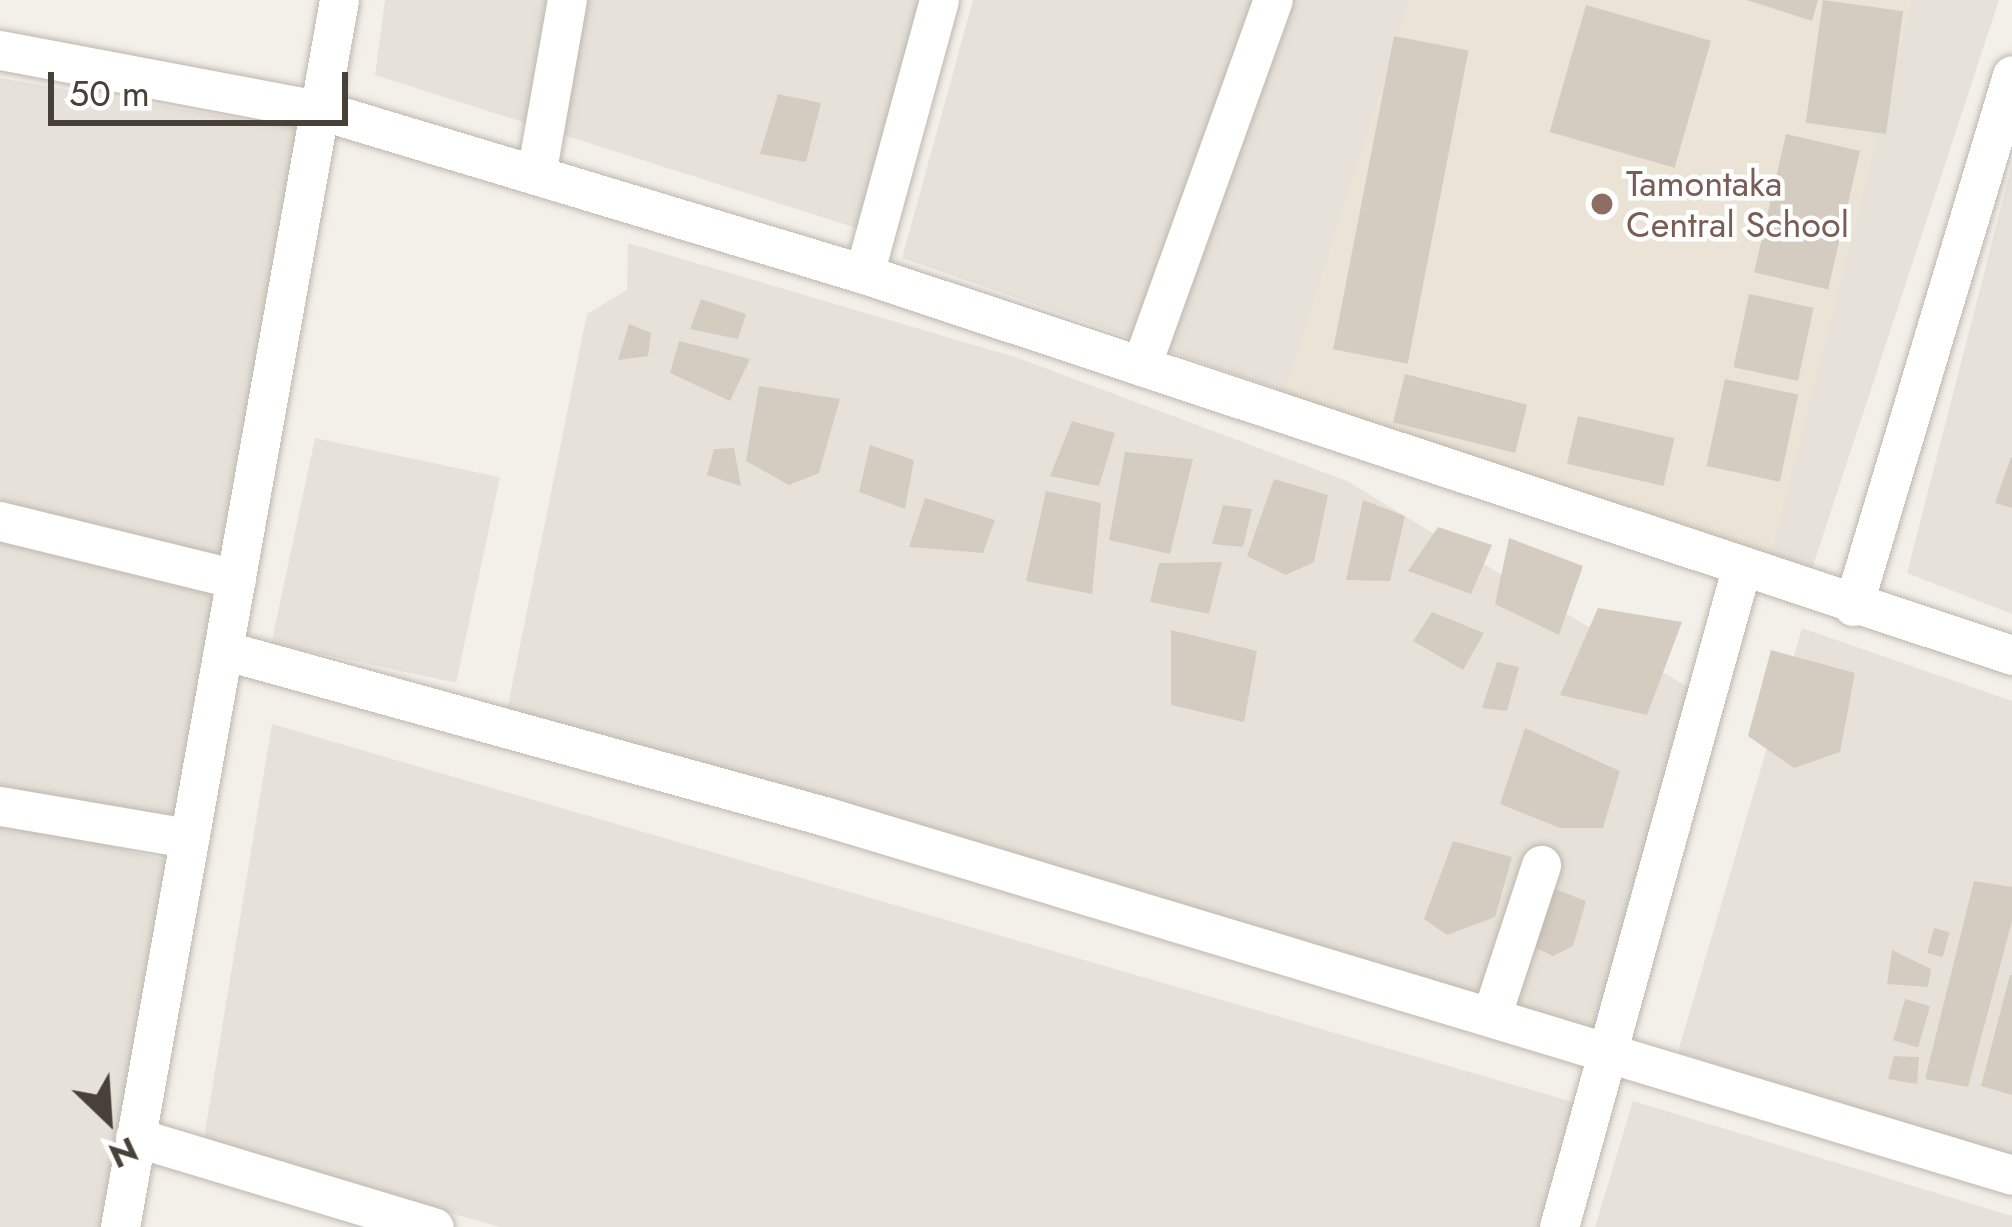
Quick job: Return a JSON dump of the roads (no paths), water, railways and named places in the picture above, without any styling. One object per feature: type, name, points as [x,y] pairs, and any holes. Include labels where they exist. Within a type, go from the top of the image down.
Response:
[{"type":"street","points":[[120,1227],[182,837],[223,650],[340,0]]},
{"type":"street","points":[[536,175],[567,0]]},
{"type":"street","points":[[864,274],[939,0]]},
{"type":"street","points":[[1141,366],[1273,0]]},
{"type":"street","points":[[0,50],[323,111],[536,175],[864,274],[2012,656]]},
{"type":"street","points":[[1853,606],[2012,75]]},
{"type":"street","points":[[0,521],[236,579]]},
{"type":"street","points":[[1559,1227],[1603,1046],[1741,568]]},
{"type":"street","points":[[223,650],[1603,1046],[2012,1175]]},
{"type":"street","points":[[0,806],[182,837]]},
{"type":"street","points":[[1492,1014],[1540,865]]},
{"type":"street","points":[[135,1137],[434,1227]]},
{"type":"place","name":"Tamontaka Central School","points":[[1602,204]]}]
